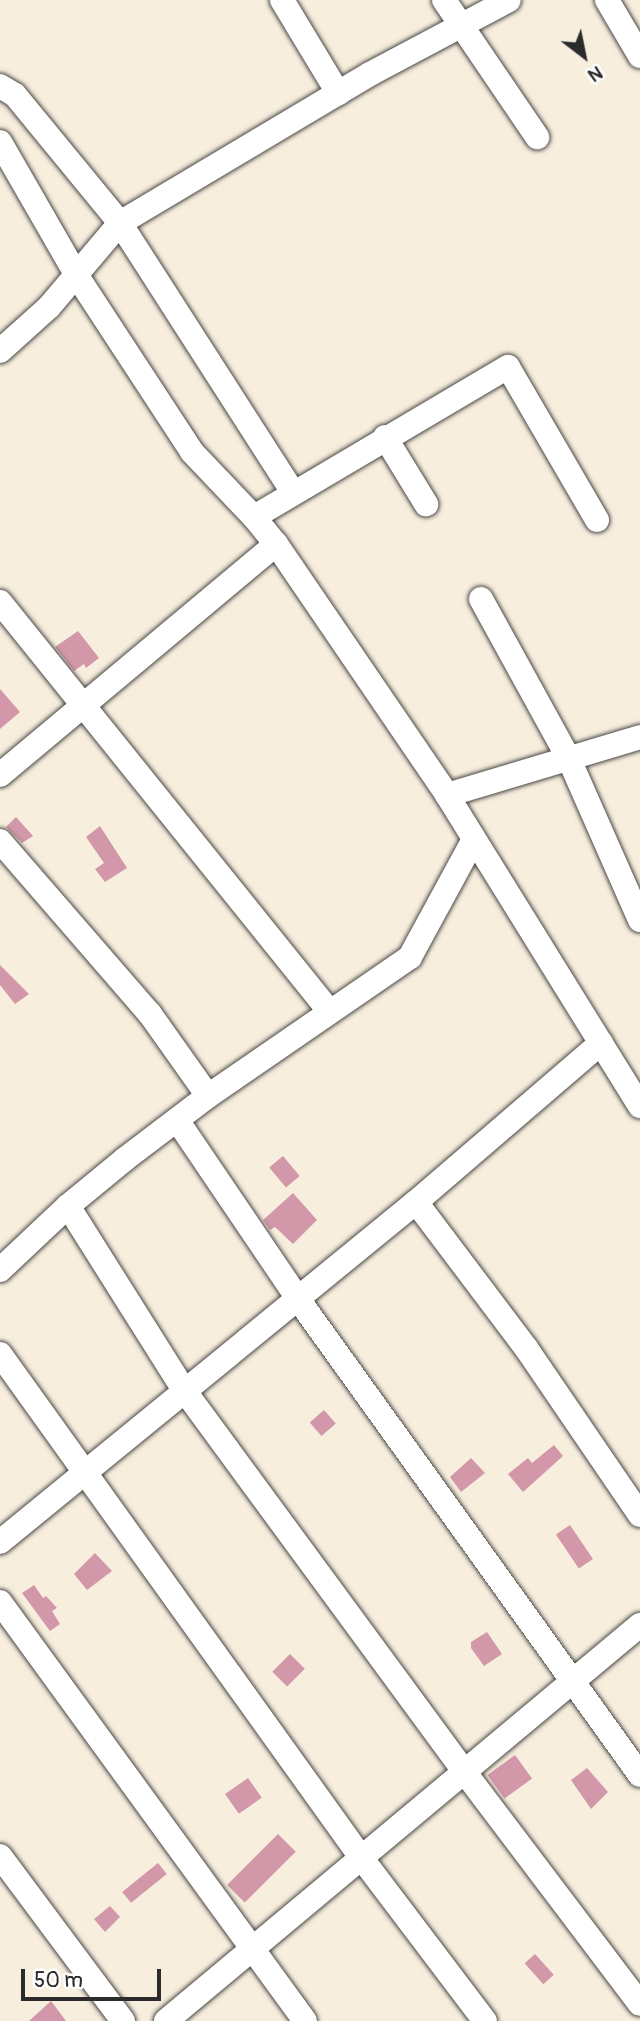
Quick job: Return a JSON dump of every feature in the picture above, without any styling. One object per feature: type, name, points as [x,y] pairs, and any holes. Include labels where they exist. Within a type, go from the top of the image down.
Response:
[{"type":"street","points":[[282,0],[338,93]]},
{"type":"street","points":[[444,0],[537,137]]},
{"type":"street","points":[[0,351],[77,276],[120,222],[338,93],[509,0]]},
{"type":"street","points":[[607,0],[640,55]]},
{"type":"street","points":[[0,86],[15,95],[120,222],[293,492]]},
{"type":"street","points":[[0,142],[77,276],[191,452],[254,517],[276,544],[447,795],[473,841],[639,1103]]},
{"type":"street","points":[[254,517],[385,437],[508,367],[597,520]]},
{"type":"street","points":[[385,437],[426,504]]},
{"type":"street","points":[[0,775],[83,702],[276,544]]},
{"type":"street","points":[[481,599],[569,759],[640,920]]},
{"type":"street","points":[[0,602],[330,1012]]},
{"type":"street","points":[[447,795],[640,737]]},
{"type":"street","points":[[0,841],[150,1014],[208,1097]]},
{"type":"street","points":[[0,1270],[68,1206],[177,1120],[413,954],[473,841]]},
{"type":"street","points":[[0,1542],[416,1202],[601,1043]]},
{"type":"street","points":[[177,1120],[298,1299],[569,1681],[640,1775]]},
{"type":"street","points":[[416,1202],[526,1348],[640,1515]]},
{"type":"street","points":[[68,1206],[184,1390],[463,1770],[640,2004]]},
{"type":"street","points":[[0,1354],[360,1856],[485,2021]]},
{"type":"street","points":[[0,1602],[306,2021]]},
{"type":"street","points":[[166,2021],[569,1681],[640,1625]]},
{"type":"street","points":[[0,1856],[123,2021]]},
{"type":"building","points":[[78,631],[99,658],[86,668],[84,664],[74,671],[55,647]]},
{"type":"building","points":[[0,689],[20,712],[0,729]]},
{"type":"building","points":[[16,817],[33,836],[22,843],[6,827]]},
{"type":"building","points":[[100,826],[127,868],[105,882],[95,869],[104,863],[86,837]]},
{"type":"building","points":[[0,965],[29,994],[15,1004],[0,985]]},
{"type":"building","points":[[283,1156],[300,1176],[286,1187],[269,1168]]},
{"type":"building","points":[[293,1193],[317,1220],[293,1244],[275,1227],[270,1230],[263,1220]]},
{"type":"building","points":[[324,1410],[336,1424],[321,1436],[310,1422]]},
{"type":"building","points":[[554,1445],[563,1456],[523,1492],[508,1474],[528,1458],[532,1463]]},
{"type":"building","points":[[471,1458],[485,1473],[461,1492],[450,1477]]},
{"type":"building","points":[[570,1525],[593,1559],[579,1568],[556,1535]]},
{"type":"building","points":[[95,1553],[112,1571],[87,1590],[74,1574]]},
{"type":"building","points":[[34,1585],[43,1598],[46,1596],[57,1608],[52,1611],[60,1624],[50,1631],[22,1593]]},
{"type":"building","points":[[487,1632],[502,1654],[484,1666],[471,1648],[471,1642]]},
{"type":"building","points":[[290,1654],[305,1669],[287,1687],[272,1672]]},
{"type":"building","points":[[515,1755],[532,1778],[505,1798],[487,1775]]},
{"type":"building","points":[[587,1768],[608,1792],[591,1809],[571,1780]]},
{"type":"building","points":[[248,1778],[262,1798],[239,1814],[225,1794]]},
{"type":"building","points":[[278,1834],[296,1852],[245,1903],[227,1885]]},
{"type":"building","points":[[158,1863],[167,1874],[131,1903],[122,1892]]},
{"type":"building","points":[[110,1906],[120,1917],[105,1932],[94,1919]]},
{"type":"building","points":[[535,1954],[554,1975],[543,1984],[525,1963]]},
{"type":"building","points":[[51,2001],[66,2021],[29,2021]]}]
